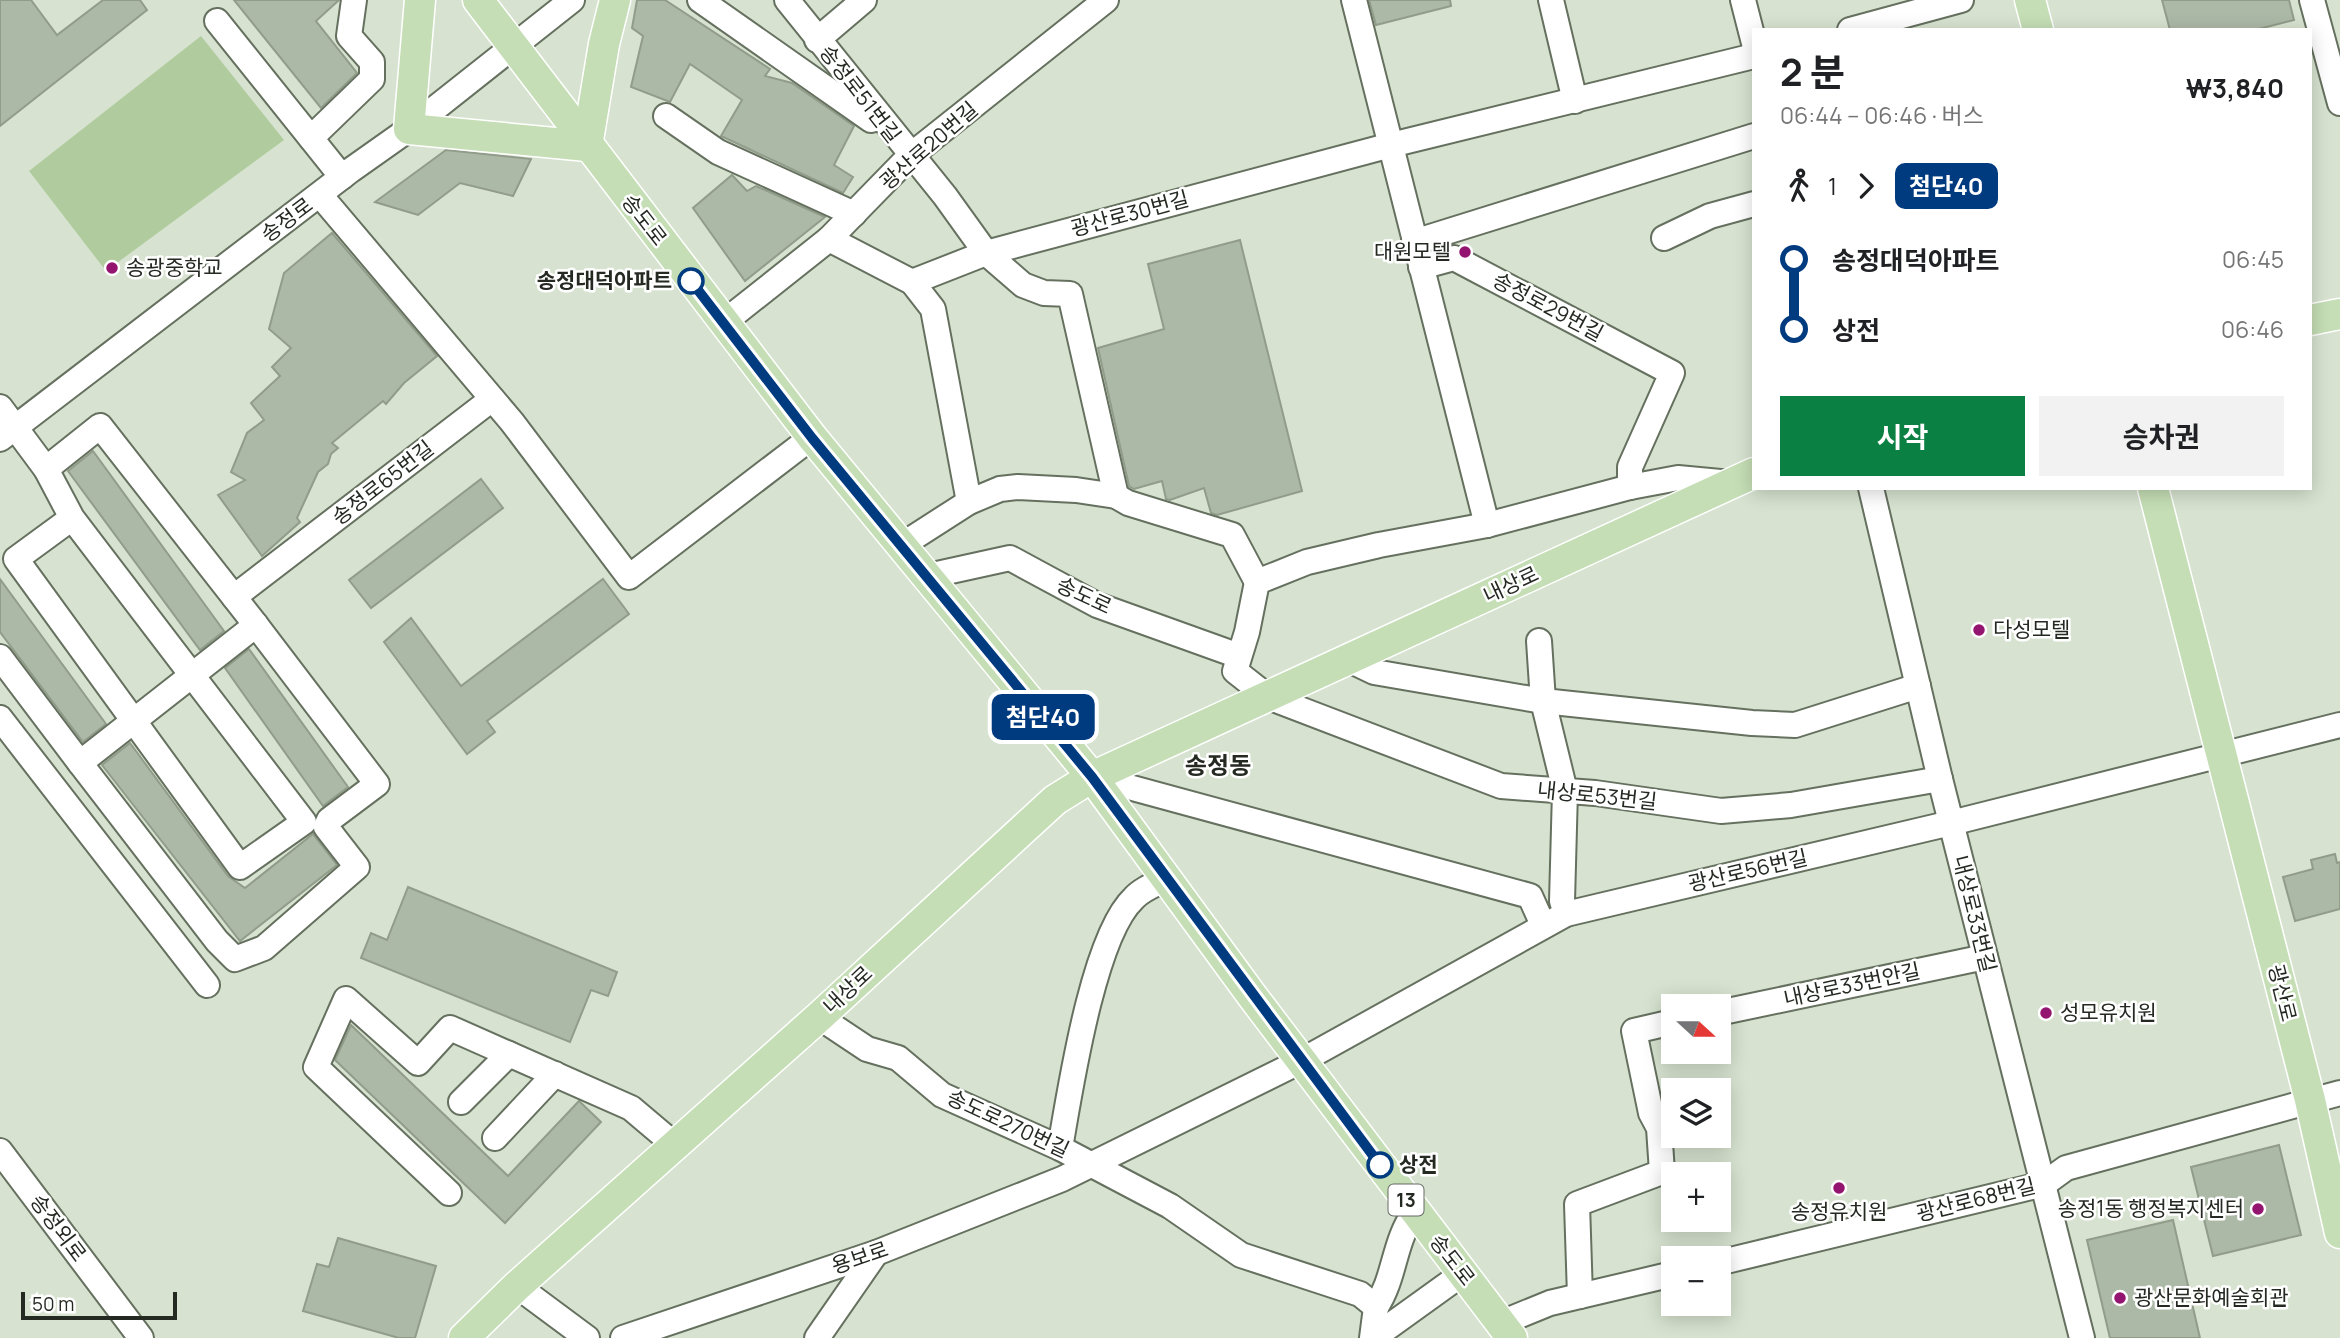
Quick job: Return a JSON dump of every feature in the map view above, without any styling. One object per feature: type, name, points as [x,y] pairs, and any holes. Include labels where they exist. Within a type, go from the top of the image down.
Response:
[{"type":"main road","points":[[419,0],[409,129],[587,146],[604,44],[615,0]]},
{"type":"main road","name":"송도로","points":[[478,0],[812,438],[1092,777],[1506,1331]]},
{"type":"main road","points":[[2030,0],[2037,28]]},
{"type":"main road","points":[[2312,320],[2340,314]]},
{"type":"main road","name":"내상로","points":[[464,1338],[517,1286],[819,1017],[1055,800],[1092,777],[1742,478]]},
{"type":"main road","name":"광산로","points":[[2154,490],[2310,1100],[2340,1233]]},
{"type":"street","points":[[311,138],[372,79],[372,62],[349,36],[354,0]]},
{"type":"street","name":"송정로","points":[[8,434],[342,177],[409,129],[572,0]]},
{"type":"street","points":[[700,0],[894,136]]},
{"type":"street","name":"송정로51번길","points":[[787,0],[910,156],[945,196],[986,253],[1023,285],[1044,293],[1070,294],[1116,496]]},
{"type":"street","points":[[817,40],[864,0]]},
{"type":"street","name":"광산로20번길","points":[[723,323],[829,239],[910,156],[1106,0]]},
{"type":"street","points":[[1354,0],[1487,525]]},
{"type":"street","points":[[1551,0],[1575,102]]},
{"type":"street","points":[[1743,0],[1752,35]]},
{"type":"street","points":[[1857,28],[1961,0]]},
{"type":"street","points":[[2312,0],[2340,103]]},
{"type":"street","points":[[217,21],[342,177]]},
{"type":"street","name":"광산로30번길","points":[[912,282],[986,253],[1391,145],[1752,57]]},
{"type":"street","points":[[666,116],[718,152],[854,214]]},
{"type":"street","points":[[1414,242],[1752,137]]},
{"type":"street","points":[[320,195],[492,399],[629,577],[812,438]]},
{"type":"street","points":[[1664,238],[1710,216],[1752,205]]},
{"type":"street","points":[[829,239],[912,282],[933,309],[969,502]]},
{"type":"street","name":"송정로29번길","points":[[1420,267],[1454,258],[1672,373],[1630,467],[1630,488]]},
{"type":"street","name":"송정로65번길","points":[[234,597],[492,399]]},
{"type":"street","points":[[0,407],[8,434],[46,469],[72,518],[192,675],[316,822],[326,827],[356,867],[264,948],[235,959],[216,941],[0,657]]},
{"type":"street","points":[[46,469],[100,426],[377,783],[240,867],[8,550],[72,518]]},
{"type":"street","points":[[1257,582],[1307,562],[1379,545],[1487,525],[1630,488],[1678,478],[1742,478]]},
{"type":"street","points":[[902,545],[985,492],[1018,487],[1116,496],[1128,503],[1233,536],[1257,582],[1235,671],[1268,697]]},
{"type":"street","name":"내상로33번길","points":[[1871,490],[1940,779],[2082,1338]]},
{"type":"street","name":"송도로","points":[[928,576],[1010,558],[1097,605],[1239,656]]},
{"type":"street","points":[[80,764],[256,625]]},
{"type":"street","points":[[1539,641],[1543,701],[1565,791],[1562,901],[1566,914]]},
{"type":"street","points":[[1349,660],[1374,672],[1543,701],[1795,724],[1918,686]]},
{"type":"street","name":"내상로53번길","points":[[1268,697],[1501,786],[1565,791],[1721,811],[1791,805],[1940,779]]},
{"type":"street","points":[[0,718],[208,985]]},
{"type":"street","points":[[2221,753],[2340,725]]},
{"type":"street","name":"광산로56번길","points":[[1303,1060],[1566,914],[1951,823],[2221,753]]},
{"type":"street","points":[[1092,777],[1530,896],[1543,925]]},
{"type":"street","points":[[1060,1148],[1088,1003],[1101,965],[1132,899],[1166,879]]},
{"type":"street","name":"내상로33번안길","points":[[1731,1010],[1985,957]]},
{"type":"street","points":[[449,1192],[316,1068],[345,999],[418,1063],[450,1028],[631,1108],[676,1146]]},
{"type":"street","name":"송도로270번길","points":[[819,1017],[867,1049],[898,1058],[942,1095],[1060,1148],[1091,1165]]},
{"type":"street","points":[[1580,1296],[1577,1204],[1662,1172],[1659,1128],[1651,1112],[1634,1031],[1661,1025]]},
{"type":"street","points":[[461,1102],[509,1054]]},
{"type":"street","name":"용보로","points":[[623,1338],[876,1253],[1091,1165],[1303,1060]]},
{"type":"street","points":[[495,1138],[555,1074]]},
{"type":"street","name":"광산로68번길","points":[[1731,1259],[2044,1184],[2066,1168],[2340,1093]]},
{"type":"street","name":"송정외로","points":[[0,1151],[141,1338]]},
{"type":"street","points":[[1091,1165],[1170,1206],[1241,1255],[1360,1294],[1376,1307]]},
{"type":"street","points":[[1373,1338],[1376,1307],[1388,1288],[1401,1231],[1415,1212]]},
{"type":"street","points":[[817,1338],[876,1253]]},
{"type":"street","points":[[1373,1338],[1462,1274]]},
{"type":"street","points":[[1506,1331],[1550,1303],[1661,1276]]},
{"type":"street","points":[[517,1286],[587,1338]]},
{"type":"green space","points":[[201,36],[284,140],[106,271],[29,171]]},
{"type":"building","points":[[0,0],[31,0],[57,35],[103,0],[140,0],[147,10],[0,126]]},
{"type":"building","points":[[234,0],[339,0],[316,21],[357,73],[321,108]]},
{"type":"building","points":[[637,0],[665,0],[770,69],[765,76],[792,83],[854,126],[834,165],[853,177],[843,193],[721,136],[742,100],[690,64],[670,102],[631,87],[643,36],[632,28]]},
{"type":"building","points":[[1369,0],[1450,0],[1451,6],[1376,25]]},
{"type":"building","points":[[2162,0],[2289,0],[2294,20],[2263,28],[2169,28]]},
{"type":"building","points":[[446,150],[531,159],[513,196],[460,183],[418,215],[375,202]]},
{"type":"building","points":[[732,175],[747,191],[756,186],[825,217],[745,281],[693,208]]},
{"type":"building","points":[[332,233],[437,356],[404,383],[386,404],[383,401],[332,443],[338,448],[331,454],[328,464],[318,472],[297,518],[300,522],[262,556],[218,495],[245,480],[231,472],[247,433],[264,420],[251,403],[280,376],[272,367],[291,348],[269,329],[284,273]]},
{"type":"building","points":[[1240,240],[1302,491],[1217,515],[1211,513],[1204,488],[1170,500],[1166,499],[1162,481],[1134,489],[1129,486],[1098,348],[1164,329],[1148,264]]},
{"type":"building","points":[[93,451],[224,631],[200,650],[68,471]]},
{"type":"building","points":[[481,479],[503,508],[371,608],[349,580]]},
{"type":"building","points":[[0,579],[106,724],[83,742],[0,632]]},
{"type":"building","points":[[603,579],[629,614],[487,721],[495,732],[467,754],[384,642],[411,618],[461,686]]},
{"type":"building","points":[[249,649],[348,787],[323,806],[225,668]]},
{"type":"building","points":[[130,743],[228,876],[245,888],[313,834],[337,865],[240,941],[102,765]]},
{"type":"building","points":[[2335,854],[2337,863],[2340,862],[2340,909],[2295,921],[2283,877],[2313,869],[2311,860]]},
{"type":"building","points":[[408,887],[617,972],[608,996],[591,990],[570,1042],[361,958],[371,933],[387,940]]},
{"type":"building","points":[[351,1025],[508,1176],[579,1101],[601,1122],[505,1223],[335,1060]]},
{"type":"building","points":[[2279,1145],[2301,1235],[2213,1256],[2191,1167]]},
{"type":"building","points":[[2173,1220],[2200,1338],[2110,1338],[2087,1240]]},
{"type":"building","points":[[338,1238],[436,1266],[415,1338],[399,1338],[303,1311],[317,1264],[329,1267]]},
{"type":"bus line","name":"첨단40","points":[[691,281],[812,438],[1092,777],[1253,998],[1303,1060],[1380,1165]]},
{"type":"place","name":"대원모텔","points":[[1465,252]]},
{"type":"place","name":"송광중학교","points":[[112,268]]},
{"type":"place","name":"송정대덕아파트","points":[[691,281]]},
{"type":"place","name":"다성모텔","points":[[1979,630]]},
{"type":"place","name":"성모유치원","points":[[2046,1013]]},
{"type":"place","name":"상전","points":[[1380,1165]]},
{"type":"place","name":"송정유치원","points":[[1839,1188]]},
{"type":"place","name":"송정1동 행정복지센터","points":[[2258,1209]]},
{"type":"place","name":"광산문화예술회관","points":[[2120,1298]]},
{"type":"district","name":"송정동","points":[[1218,766]]}]
